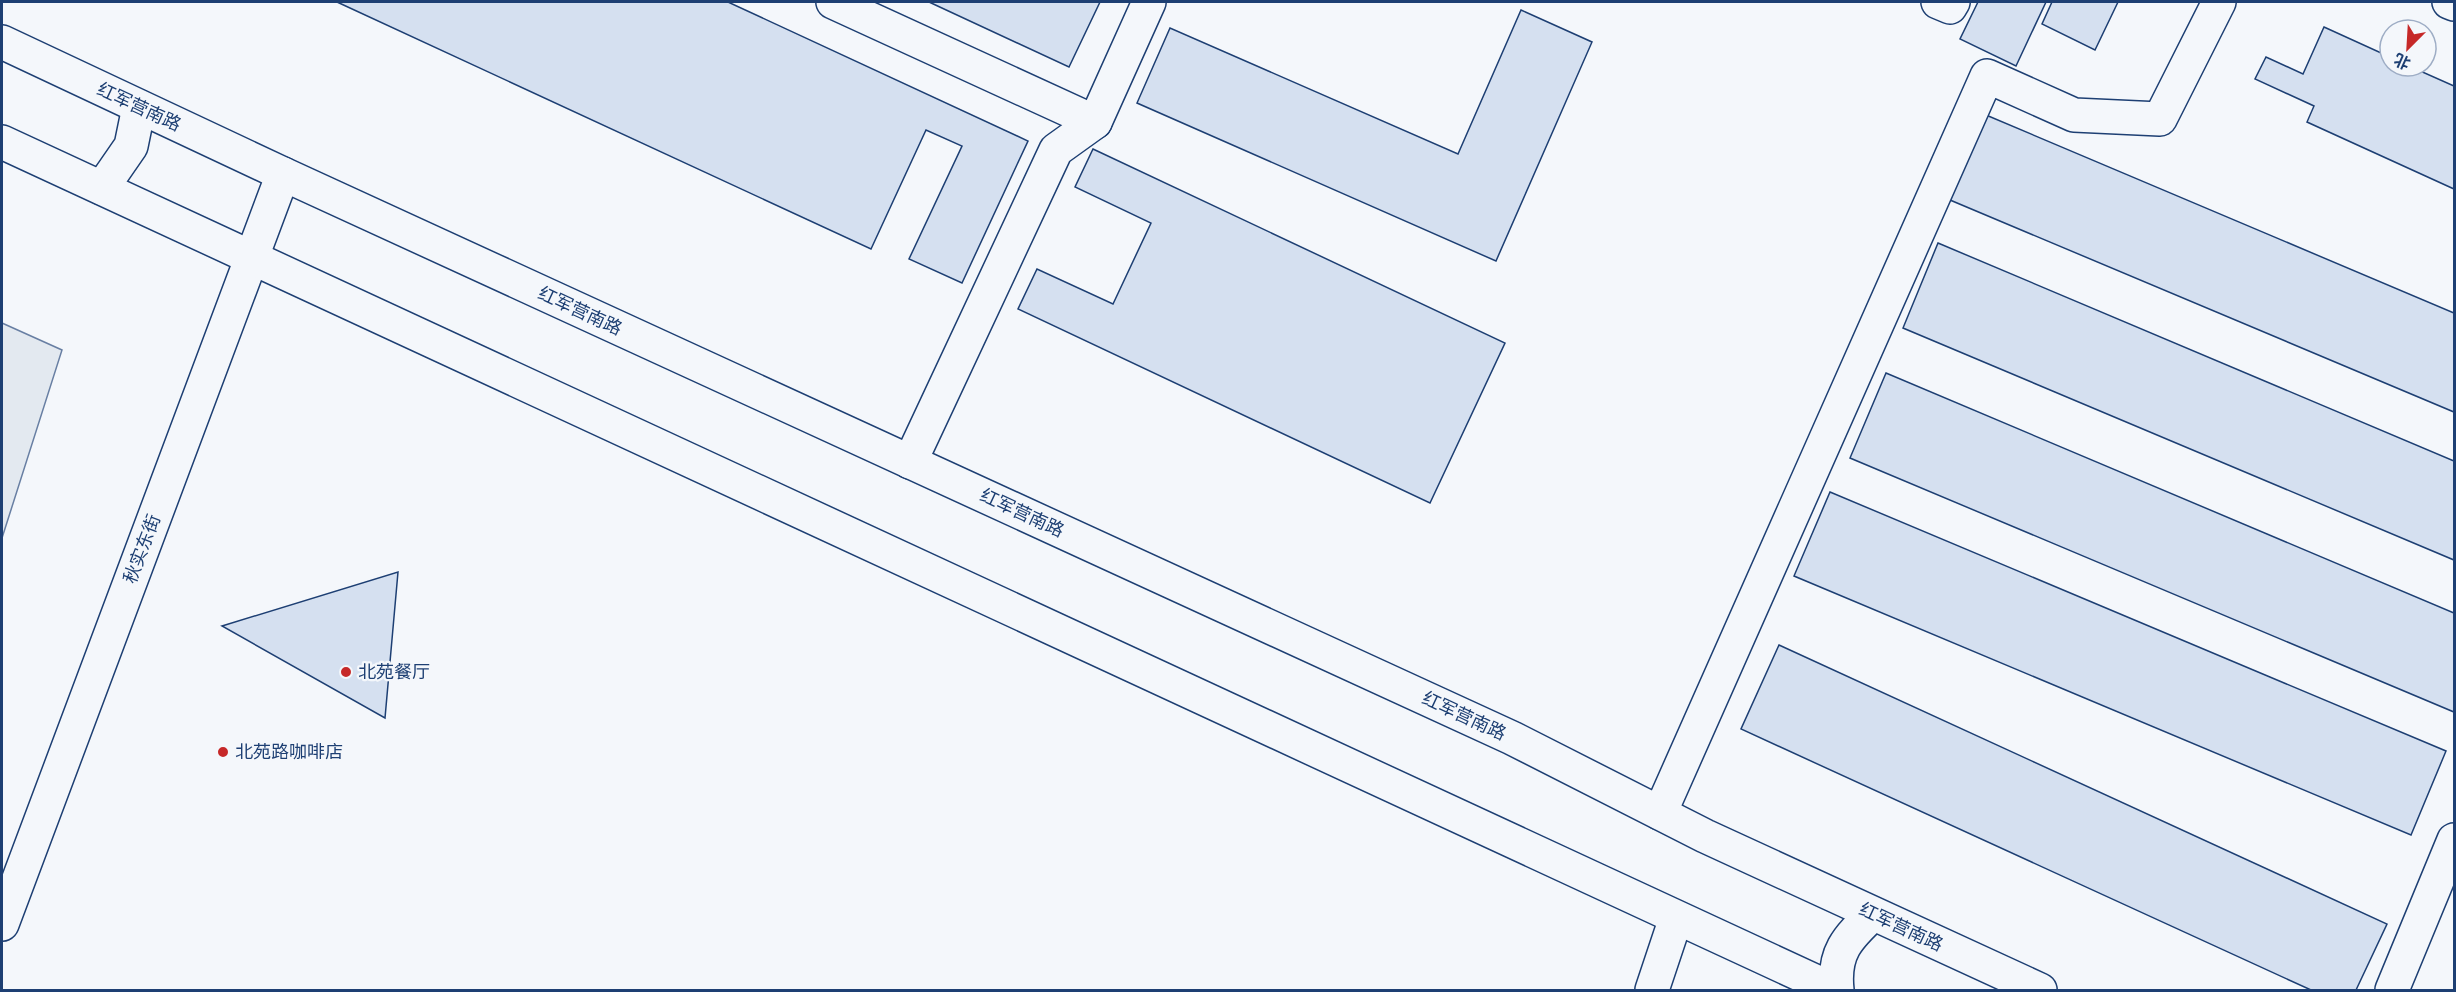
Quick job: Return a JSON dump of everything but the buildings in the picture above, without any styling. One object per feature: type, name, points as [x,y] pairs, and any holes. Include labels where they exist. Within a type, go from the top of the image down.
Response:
[{"type":"main road","points":[[833,2],[1095,122]]},
{"type":"main road","points":[[910,462],[1056,150],[1095,122],[1149,2]]},
{"type":"main road","points":[[1938,2],[1950,7],[1953,2]]},
{"type":"main road","points":[[1660,813],[1987,76],[2074,115],[2160,119],[2219,2]]},
{"type":"main road","points":[[2449,2],[2454,4]]},
{"type":"main road","name":"红军营南路","points":[[2,42],[283,174],[1512,738],[1706,836],[2040,990]]},
{"type":"main road","points":[[102,188],[131,146],[139,107]]},
{"type":"main road","points":[[2,141],[1676,918],[1836,990],[1838,958],[1850,935],[1874,914]]},
{"type":"main road","name":"秋实东街","points":[[2,924],[283,174]]},
{"type":"main road","points":[[2392,990],[2454,840]]},
{"type":"main road","points":[[1652,990],[1676,918]]},
{"type":"shaded area","points":[[2,323],[62,350],[2,538]]},
{"type":"place","name":"北苑餐厅","points":[[346,672]]},
{"type":"place","name":"北苑路咖啡店","points":[[223,752]]}]
